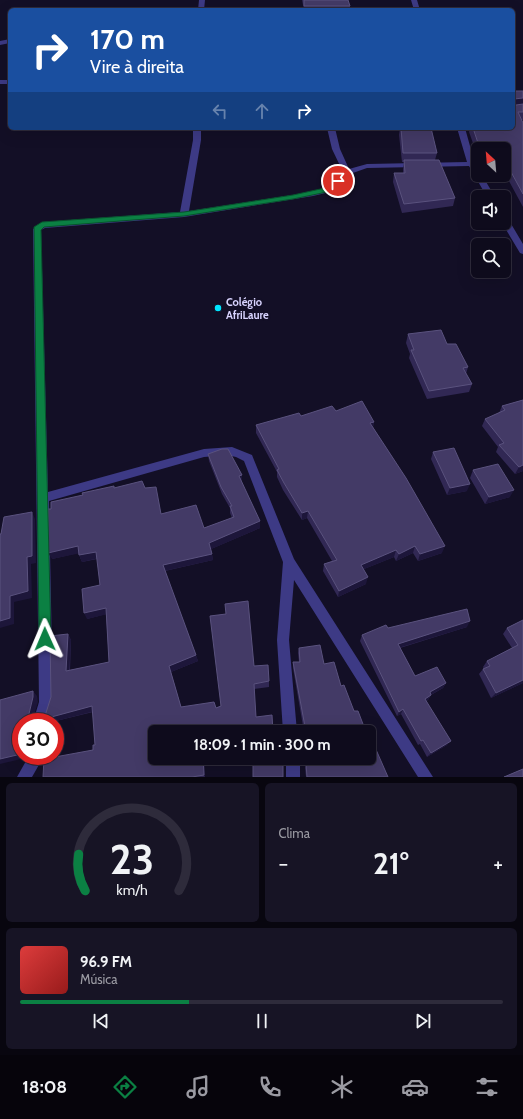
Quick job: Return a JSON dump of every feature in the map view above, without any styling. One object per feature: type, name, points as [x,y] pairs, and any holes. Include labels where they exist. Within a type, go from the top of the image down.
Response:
[{"type":"street","points":[[184,214],[197,140],[197,130]]},
{"type":"street","points":[[331,130],[336,149],[347,172]]},
{"type":"street","points":[[43,713],[46,702],[37,229],[42,225],[184,214],[313,194],[327,190],[347,172],[367,166],[471,164],[462,130]]},
{"type":"street","points":[[511,230],[523,250]]},
{"type":"street","points":[[43,498],[204,453],[225,450],[237,451],[248,458],[289,562],[426,777]]},
{"type":"street","points":[[289,562],[283,640],[289,725]]},
{"type":"street","points":[[24,777],[32,765]]},
{"type":"street","points":[[292,765],[293,777]]},
{"type":"building","points":[[304,0],[348,0],[350,6],[304,6]]},
{"type":"building","points":[[515,91],[523,91],[523,98],[515,99]]},
{"type":"building","points":[[515,104],[523,104],[523,112],[518,112],[523,123],[523,194],[511,172],[511,142],[478,142],[474,130],[515,130]]},
{"type":"building","points":[[401,130],[431,130],[437,153],[403,153]]},
{"type":"building","points":[[404,160],[439,160],[455,198],[404,204],[394,173],[405,173]]},
{"type":"building","points":[[441,330],[447,344],[456,344],[468,367],[463,368],[472,384],[429,391],[411,350],[414,350],[408,334]]},
{"type":"building","points":[[523,400],[523,465],[519,467],[499,445],[504,443],[485,419],[505,410],[502,406]]},
{"type":"building","points":[[362,401],[374,422],[370,423],[406,478],[445,546],[420,554],[415,546],[399,554],[396,550],[361,565],[368,577],[339,591],[324,564],[337,560],[308,511],[302,513],[284,483],[277,470],[279,469],[256,425],[299,413],[301,416],[332,406],[336,411]]},
{"type":"building","points":[[454,448],[470,484],[450,488],[433,452]]},
{"type":"building","points":[[222,449],[228,449],[242,475],[239,476],[260,521],[209,543],[212,554],[163,565],[196,655],[169,666],[181,707],[214,702],[216,708],[221,706],[210,616],[226,614],[225,604],[248,601],[254,666],[268,665],[269,681],[254,684],[256,717],[272,715],[273,725],[148,725],[148,765],[203,765],[204,775],[192,777],[43,777],[44,765],[64,765],[64,755],[93,750],[93,745],[95,745],[92,706],[64,714],[46,713],[51,697],[50,636],[68,634],[66,671],[109,662],[106,608],[84,613],[82,589],[100,585],[96,552],[79,555],[78,546],[48,553],[48,509],[51,509],[51,502],[83,495],[82,493],[114,486],[114,488],[142,481],[145,488],[156,487],[161,514],[196,505],[204,528],[234,517],[230,506],[232,506],[221,487],[208,454]]},
{"type":"building","points":[[498,464],[514,490],[489,497],[473,470]]},
{"type":"building","points":[[32,512],[32,556],[27,557],[28,591],[10,596],[10,618],[0,621],[0,534],[4,517]]},
{"type":"building","points":[[467,609],[470,621],[398,644],[415,676],[437,667],[446,683],[430,692],[431,695],[425,699],[451,741],[431,753],[423,740],[421,741],[403,709],[399,712],[362,635],[386,625],[388,628]]},
{"type":"building","points":[[523,620],[523,680],[496,693],[483,669],[490,666],[487,661],[518,645],[507,628]]},
{"type":"building","points":[[320,645],[324,664],[334,662],[341,686],[344,685],[354,711],[358,711],[363,725],[305,725],[293,662],[300,662],[299,648]]},
{"type":"building","points":[[33,691],[29,713],[12,713],[12,756],[0,759],[0,700]]},
{"type":"building","points":[[376,750],[388,777],[307,777],[306,765],[376,765]]},
{"type":"building","points":[[253,765],[283,765],[283,777],[253,777]]},
{"type":"building","points":[[523,769],[523,777],[504,777]]},
{"type":"place","name":"Colégio AfriLaure","points":[[218,308]]},
{"type":"route","points":[[45,639],[37,229],[42,225],[184,214],[313,194],[327,190],[338,181]]}]
